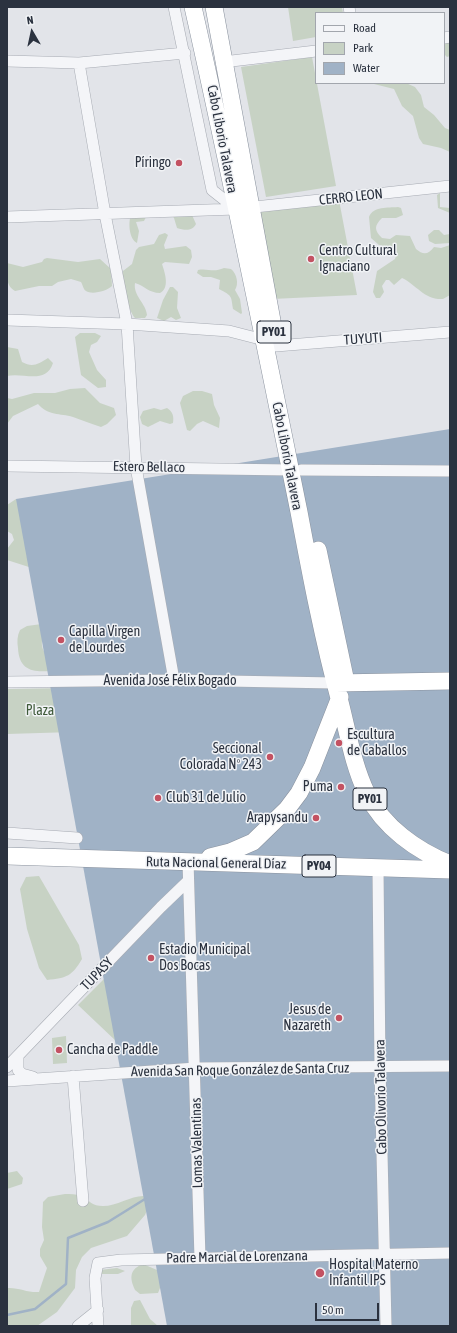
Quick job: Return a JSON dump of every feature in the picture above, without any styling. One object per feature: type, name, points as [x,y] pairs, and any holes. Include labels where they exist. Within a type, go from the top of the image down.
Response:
[{"type":"highway","name":"Cabo Liborio Talavera","points":[[194,7],[244,208],[340,688],[360,777],[377,811],[409,842],[424,852],[450,864]]},
{"type":"highway","name":"Cabo Liborio Talavera","points":[[214,7],[224,62],[244,208]]},
{"type":"highway","name":"Avenida José Félix Bogado","points":[[340,688],[450,681]]},
{"type":"highway","points":[[188,861],[230,852],[253,842],[283,814],[299,793],[312,768],[340,688]]},
{"type":"highway","name":"Ruta Nacional General Díaz","points":[[7,856],[155,862],[188,861],[378,869],[450,870]]},
{"type":"street","points":[[174,7],[185,52],[212,190],[244,208]]},
{"type":"street","points":[[224,62],[315,51]]},
{"type":"street","points":[[7,61],[79,63],[185,52]]},
{"type":"street","points":[[79,63],[105,214],[127,324],[136,467],[174,680]]},
{"type":"street","name":"CERRO LEON","points":[[7,217],[244,208],[450,186]]},
{"type":"street","name":"TUYUTI","points":[[7,320],[127,324],[229,331],[270,343],[450,332]]},
{"type":"street","name":"Estero Bellaco","points":[[7,466],[450,471]]},
{"type":"street","name":"Avenida José Félix Bogado","points":[[7,682],[174,680],[340,688]]},
{"type":"street","points":[[7,834],[78,838]]},
{"type":"street","name":"Lomas Valentinas","points":[[188,861],[196,1068],[200,1258]]},
{"type":"street","name":"Cabo Olivorio Talavera","points":[[378,869],[380,1067],[386,1254],[386,1326]]},
{"type":"street","name":"TUPASY","points":[[7,1068],[161,907],[188,881]]},
{"type":"street","points":[[18,1056],[18,1070],[22,1074],[38,1079]]},
{"type":"street","name":"Avenida San Roque González de Santa Cruz","points":[[7,1081],[196,1068],[450,1066]]},
{"type":"street","points":[[73,1076],[83,1201]]},
{"type":"street","name":"Padre Marcial de Lorenzana","points":[[98,1310],[95,1278],[98,1263],[120,1260],[450,1253]]},
{"type":"street","points":[[78,1326],[98,1310]]},
{"type":"street","points":[[98,1310],[98,1326]]},
{"type":"green space","points":[[288,7],[342,7],[343,12],[315,12],[315,37],[293,41]]},
{"type":"green space","points":[[445,42],[450,43],[450,56],[447,57],[445,55]]},
{"type":"green space","points":[[312,57],[315,73],[315,84],[317,84],[336,186],[266,197],[241,67]]},
{"type":"green space","points":[[374,84],[408,84],[415,87],[421,95],[424,107],[434,115],[445,128],[450,130],[450,152],[441,148],[423,144],[419,138],[413,116],[402,106],[394,89]]},
{"type":"green space","points":[[440,193],[440,207],[450,208],[450,213],[438,208],[437,195]]},
{"type":"green space","name":"Centro Cultural Ignaciano","points":[[339,200],[357,295],[272,299],[256,213]]},
{"type":"green space","points":[[401,208],[403,215],[396,218],[382,218],[376,226],[376,230],[382,238],[390,239],[396,235],[410,236],[416,249],[423,253],[430,252],[434,247],[441,248],[450,245],[450,295],[443,299],[436,299],[426,295],[402,278],[394,285],[389,280],[386,280],[382,286],[384,292],[380,298],[376,298],[373,292],[377,271],[395,259],[397,253],[393,248],[379,245],[371,238],[369,217],[371,213],[377,209]]},
{"type":"green space","points":[[211,214],[209,216],[192,215],[196,224],[188,230],[177,228],[172,215]]},
{"type":"green space","points":[[131,215],[146,217],[144,221],[136,222],[139,231],[137,243],[132,238],[130,230]]},
{"type":"green space","points":[[434,230],[439,230],[444,235],[450,234],[450,243],[435,244],[429,241],[428,235]]},
{"type":"green space","points":[[165,233],[168,235],[164,245],[165,249],[186,246],[191,250],[192,257],[189,264],[165,262],[162,264],[166,284],[163,291],[160,293],[153,292],[135,283],[136,292],[147,315],[145,318],[135,318],[130,309],[126,295],[123,281],[123,271],[132,264],[136,250],[139,247],[154,244],[159,235]]},
{"type":"green space","points":[[47,258],[78,262],[100,259],[111,269],[112,286],[99,292],[92,293],[84,289],[81,282],[71,279],[58,282],[52,286],[39,286],[15,291],[12,289],[7,279],[7,263],[23,267],[42,262]]},
{"type":"green space","points":[[224,268],[231,269],[236,276],[237,285],[235,290],[240,299],[241,314],[233,309],[230,296],[219,289],[220,280],[211,277],[203,277],[197,273],[198,270],[217,270]]},
{"type":"green space","points":[[170,287],[173,287],[178,292],[177,308],[181,318],[176,320],[171,317],[164,321],[157,318],[163,300]]},
{"type":"green space","points":[[80,333],[95,333],[101,336],[97,342],[91,345],[89,352],[97,370],[106,380],[106,387],[98,388],[81,375],[75,337]]},
{"type":"green space","points":[[7,347],[18,349],[22,362],[29,365],[41,362],[48,358],[53,363],[50,370],[40,376],[7,376]]},
{"type":"green space","points":[[85,388],[100,403],[114,408],[116,415],[107,424],[101,427],[73,417],[46,411],[38,404],[13,416],[7,424],[7,398],[12,399],[34,393],[55,393],[70,389]]},
{"type":"green space","points":[[193,391],[202,391],[212,394],[214,405],[220,418],[219,428],[203,421],[197,424],[190,431],[187,430],[180,403],[183,396]]},
{"type":"green space","points":[[154,408],[161,410],[167,408],[171,411],[173,414],[173,423],[170,424],[160,421],[148,427],[142,424],[140,417],[143,411]]},
{"type":"green space","points":[[16,499],[28,506],[32,568],[7,560],[7,549],[14,540],[12,534],[7,531],[7,505]]},
{"type":"green space","points":[[49,623],[43,638],[42,648],[57,670],[30,670],[22,662],[19,656],[17,641],[19,632],[27,626]]},
{"type":"green space","name":"Plaza","points":[[72,688],[73,732],[7,734],[7,689]]},
{"type":"green space","points":[[39,876],[79,945],[82,959],[72,973],[64,977],[47,980],[39,968],[27,929],[20,889],[26,877]]},
{"type":"green space","points":[[128,955],[117,1042],[78,1005]]},
{"type":"green space","name":"Cancha de Paddle","points":[[66,1036],[67,1063],[53,1064],[52,1038]]},
{"type":"green space","points":[[17,1171],[23,1178],[22,1184],[7,1189],[7,1173]]},
{"type":"green space","points":[[65,1194],[79,1195],[99,1206],[108,1206],[135,1197],[145,1196],[147,1210],[145,1215],[127,1236],[91,1248],[82,1257],[76,1270],[75,1288],[57,1312],[37,1326],[7,1326],[7,1288],[39,1292],[47,1268],[40,1256],[40,1249],[44,1240],[42,1227],[43,1202],[48,1197]]},
{"type":"green space","points":[[143,1264],[157,1270],[162,1283],[158,1293],[140,1294],[135,1290],[131,1277],[135,1268]]},
{"type":"green space","points":[[117,1268],[125,1271],[118,1274],[100,1274],[100,1270]]},
{"type":"green space","points":[[140,1300],[150,1319],[158,1326],[131,1326],[131,1308],[134,1301]]},
{"type":"water","points":[[450,429],[450,1326],[167,1326],[16,499]]},
{"type":"waterway","points":[[7,1315],[35,1309],[66,1284],[68,1238],[108,1222],[145,1199]]},
{"type":"place","name":"Píringo","points":[[179,163]]},
{"type":"place","name":"Centro Cultural Ignaciano","points":[[311,259]]},
{"type":"place","name":"Capilla Virgen de Lourdes","points":[[61,640]]},
{"type":"place","name":"Escultura de Caballos","points":[[339,743]]},
{"type":"place","name":"Seccional Colorada Nº 243","points":[[270,757]]},
{"type":"place","name":"Puma","points":[[341,787]]},
{"type":"place","name":"Club 31 de Julio","points":[[158,798]]},
{"type":"place","name":"Arapysandu","points":[[316,818]]},
{"type":"place","name":"Estadio Municipal Dos Bocas","points":[[151,958]]},
{"type":"place","name":"Jesus de Nazareth","points":[[339,1018]]},
{"type":"place","name":"Cancha de Paddle","points":[[59,1050]]},
{"type":"place","name":"Hospital Materno Infantil IPS","points":[[320,1273]]}]
